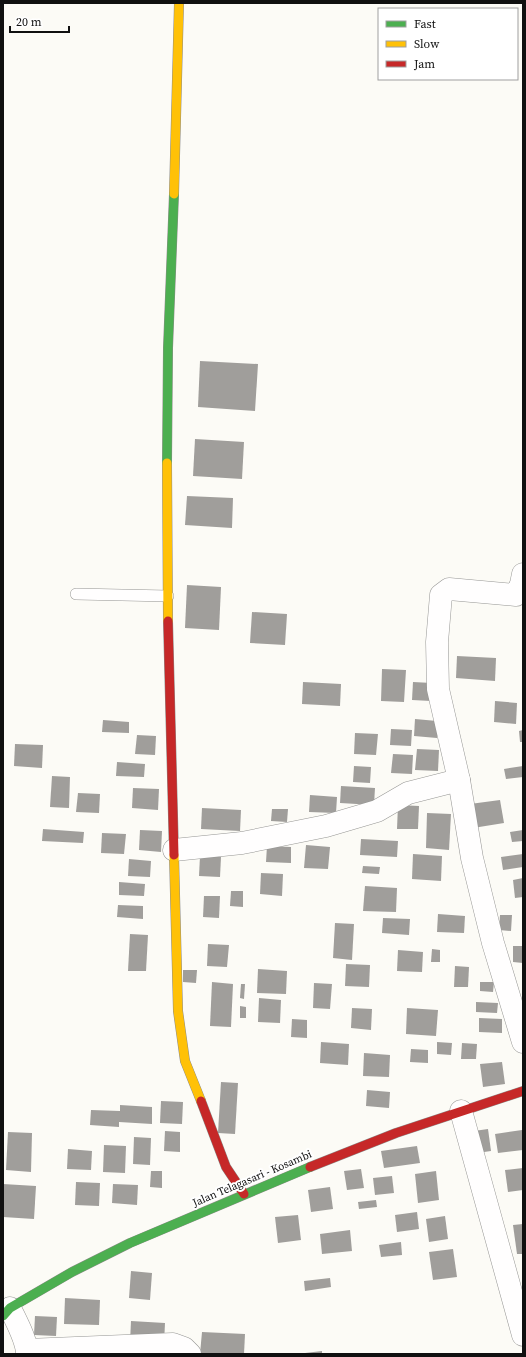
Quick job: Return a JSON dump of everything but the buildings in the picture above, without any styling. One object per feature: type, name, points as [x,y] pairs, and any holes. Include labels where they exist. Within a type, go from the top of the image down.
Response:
[{"type":"street","points":[[179,3],[175,170],[168,348],[167,463],[169,695],[178,1011],[185,1061],[226,1167],[244,1194]]},
{"type":"street","points":[[523,574],[521,584],[516,595],[449,589],[441,595],[437,642],[438,689],[459,780],[472,858],[492,943],[523,1042]]},
{"type":"street","points":[[174,850],[242,843],[326,826],[377,811],[408,794],[459,780]]},
{"type":"street","name":"Jalan Telagasari - Kosambi","points":[[7,1312],[72,1272],[130,1243],[244,1194],[396,1133],[523,1091]]},
{"type":"street","points":[[460,1111],[523,1336]]},
{"type":"street","points":[[7,1312],[21,1332],[27,1352],[173,1344],[184,1348],[190,1354]]},
{"type":"lane","points":[[76,594],[168,596]]},
{"type":"traffic: fast","points":[[167,463],[168,348],[174,194]]},
{"type":"traffic: fast","points":[[3,1316],[10,1308],[72,1272],[130,1243],[310,1167]]},
{"type":"traffic: slow","points":[[174,194],[179,3]]},
{"type":"traffic: slow","points":[[167,463],[168,621]]},
{"type":"traffic: slow","points":[[174,855],[178,1011],[185,1061],[201,1101]]},
{"type":"traffic: jam","points":[[168,621],[174,855]]},
{"type":"traffic: jam","points":[[310,1167],[396,1133],[523,1091]]},
{"type":"traffic: jam","points":[[201,1101],[226,1167],[244,1194]]}]
